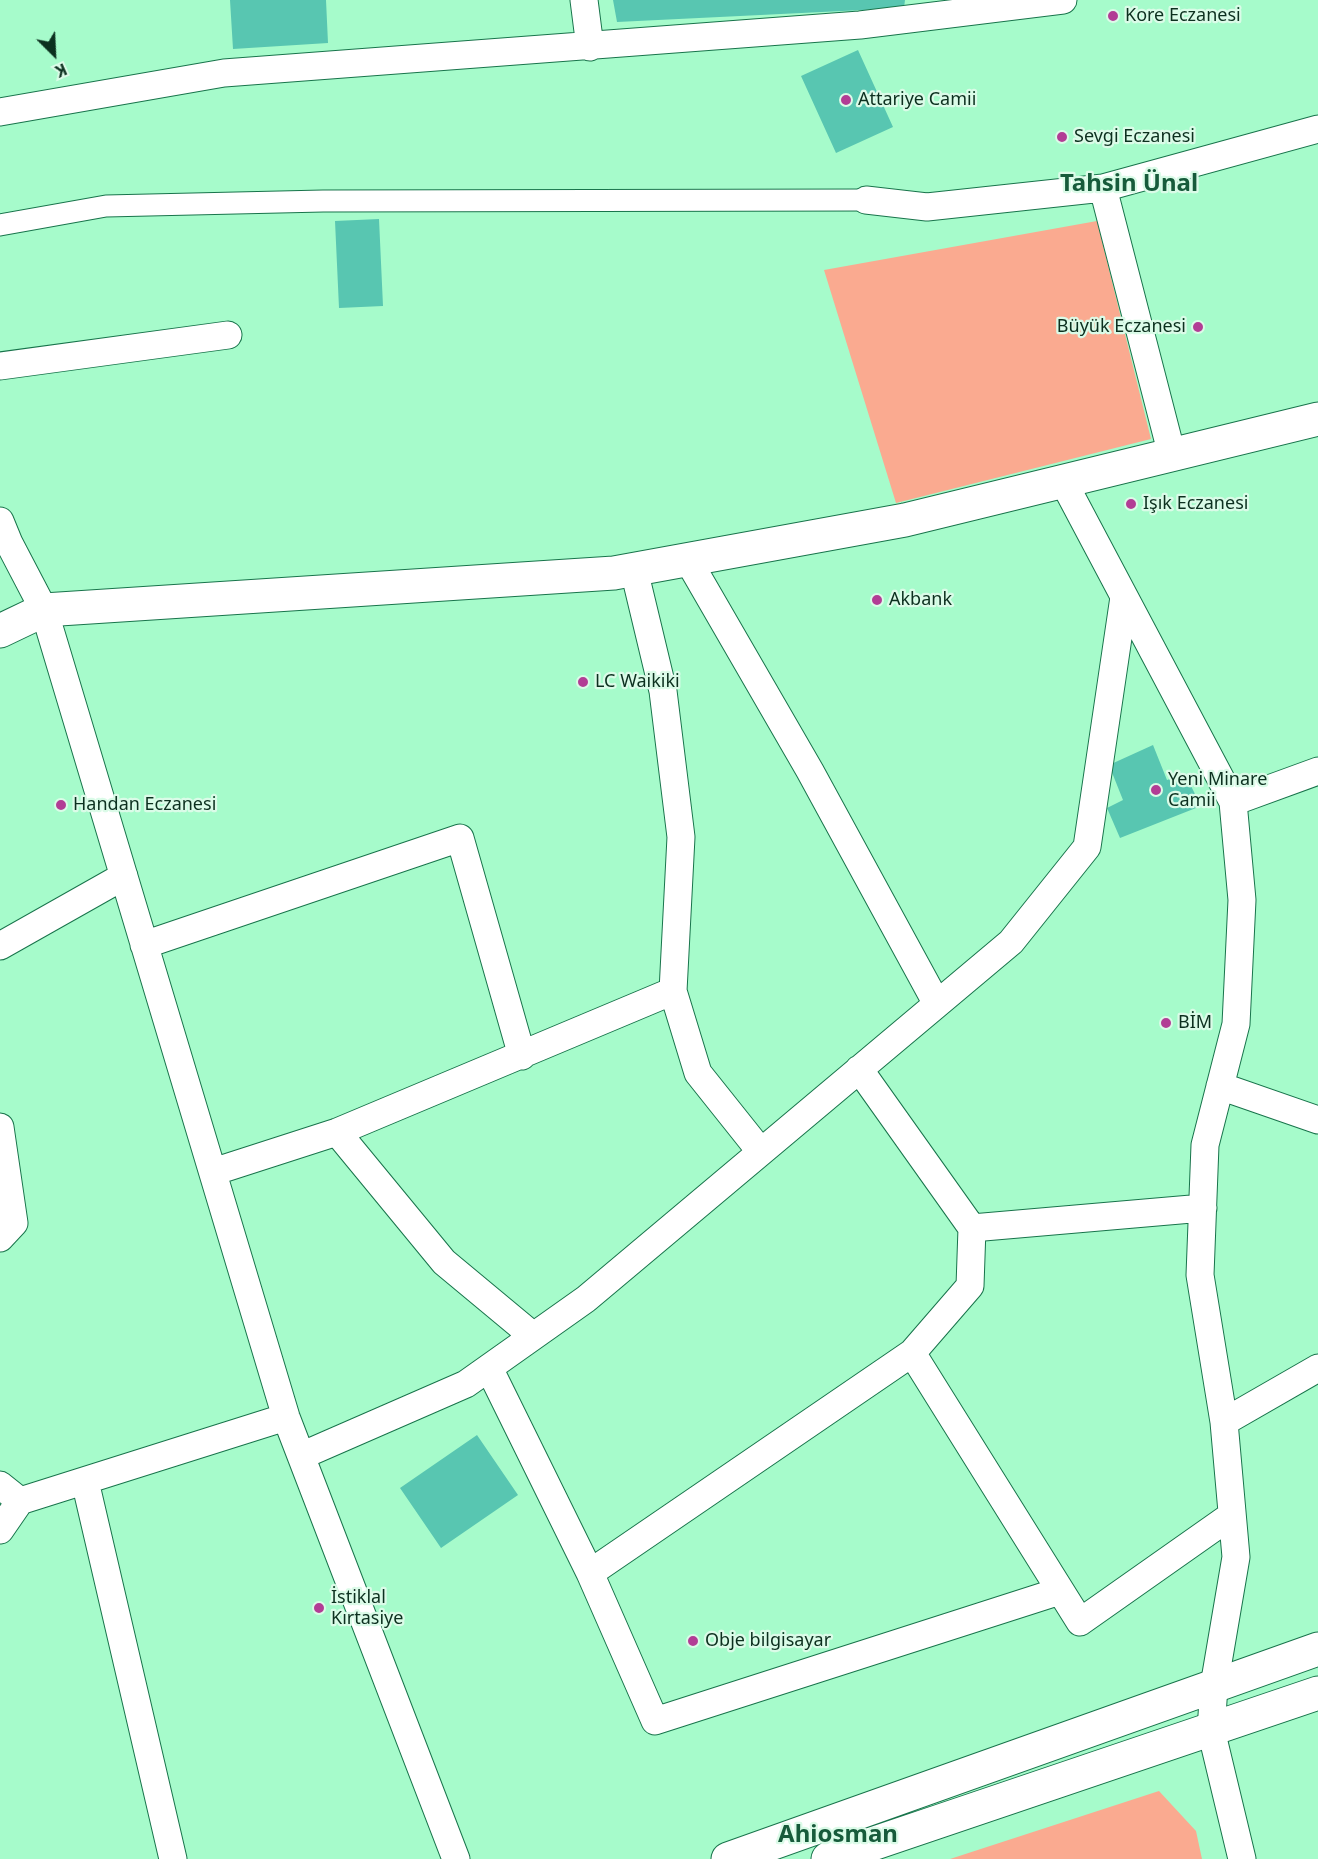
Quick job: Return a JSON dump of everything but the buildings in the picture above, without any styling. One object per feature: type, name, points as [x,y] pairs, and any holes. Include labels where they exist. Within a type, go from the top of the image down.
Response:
[{"type":"street","points":[[584,0],[590,47]]},
{"type":"street","points":[[0,112],[224,73],[860,25],[1063,0]]},
{"type":"street","points":[[0,225],[106,206],[323,201],[866,200],[927,207],[1103,188],[1318,129]]},
{"type":"street","points":[[1103,188],[1172,455]]},
{"type":"street","points":[[0,366],[228,335]]},
{"type":"street","points":[[0,631],[44,610],[634,570],[905,520],[1318,419]]},
{"type":"street","points":[[1063,481],[1233,802],[1242,900],[1236,1024],[1205,1145],[1200,1275],[1224,1422],[1236,1557],[1214,1686],[1211,1730],[1242,1859]]},
{"type":"street","points":[[0,521],[44,610],[286,1417],[456,1859]]},
{"type":"street","points":[[688,560],[810,771],[937,1004]]},
{"type":"street","points":[[634,570],[663,691],[681,837],[673,991],[698,1073],[761,1152]]},
{"type":"street","points":[[301,1456],[466,1384],[586,1299],[1011,942],[1087,847],[1124,597]]},
{"type":"street","points":[[1233,802],[1318,771]]},
{"type":"street","points":[[144,945],[460,838],[522,1056]]},
{"type":"street","points":[[0,946],[124,876]]},
{"type":"street","points":[[213,1172],[337,1132],[673,991]]},
{"type":"street","points":[[590,1573],[912,1353],[970,1286],[972,1228],[860,1070]]},
{"type":"street","points":[[1220,1086],[1318,1120]]},
{"type":"street","points":[[0,1127],[14,1222],[0,1238]]},
{"type":"street","points":[[337,1132],[444,1262],[533,1336]]},
{"type":"street","points":[[972,1228],[1203,1208]]},
{"type":"street","points":[[912,1353],[1080,1622],[1232,1515]]},
{"type":"street","points":[[489,1368],[590,1573],[655,1721],[1060,1592]]},
{"type":"street","points":[[1224,1422],[1318,1368]]},
{"type":"street","points":[[0,1530],[10,1493],[85,1481],[286,1417]]},
{"type":"street","points":[[85,1481],[173,1859]]},
{"type":"street","points":[[728,1859],[1318,1649]]},
{"type":"street","points":[[828,1859],[1318,1693]]},
{"type":"shaded area","points":[[1097,221],[1151,439],[896,503],[824,270]]},
{"type":"shaded area","points":[[1159,1791],[1196,1831],[1202,1859],[950,1859]]},
{"type":"place","name":"Kore Eczanesi","points":[[1113,16]]},
{"type":"place","name":"Attariye Camii","points":[[846,100]]},
{"type":"place","name":"Sevgi Eczanesi","points":[[1062,137]]},
{"type":"place","name":"Büyük Eczanesi","points":[[1198,327]]},
{"type":"place","name":"Işık Eczanesi","points":[[1131,504]]},
{"type":"place","name":"Akbank","points":[[877,600]]},
{"type":"place","name":"LC Waikiki","points":[[583,682]]},
{"type":"place","name":"Yeni Minare Camii","points":[[1156,790]]},
{"type":"place","name":"Handan Eczanesi","points":[[61,805]]},
{"type":"place","name":"BİM","points":[[1166,1023]]},
{"type":"place","name":"İstiklal Kırtasiye","points":[[319,1608]]},
{"type":"place","name":"Obje bilgisayar","points":[[693,1641]]},
{"type":"district","name":"Tahsin Ünal","points":[[1129,184]]},
{"type":"district","name":"Ahiosman","points":[[838,1835]]}]
